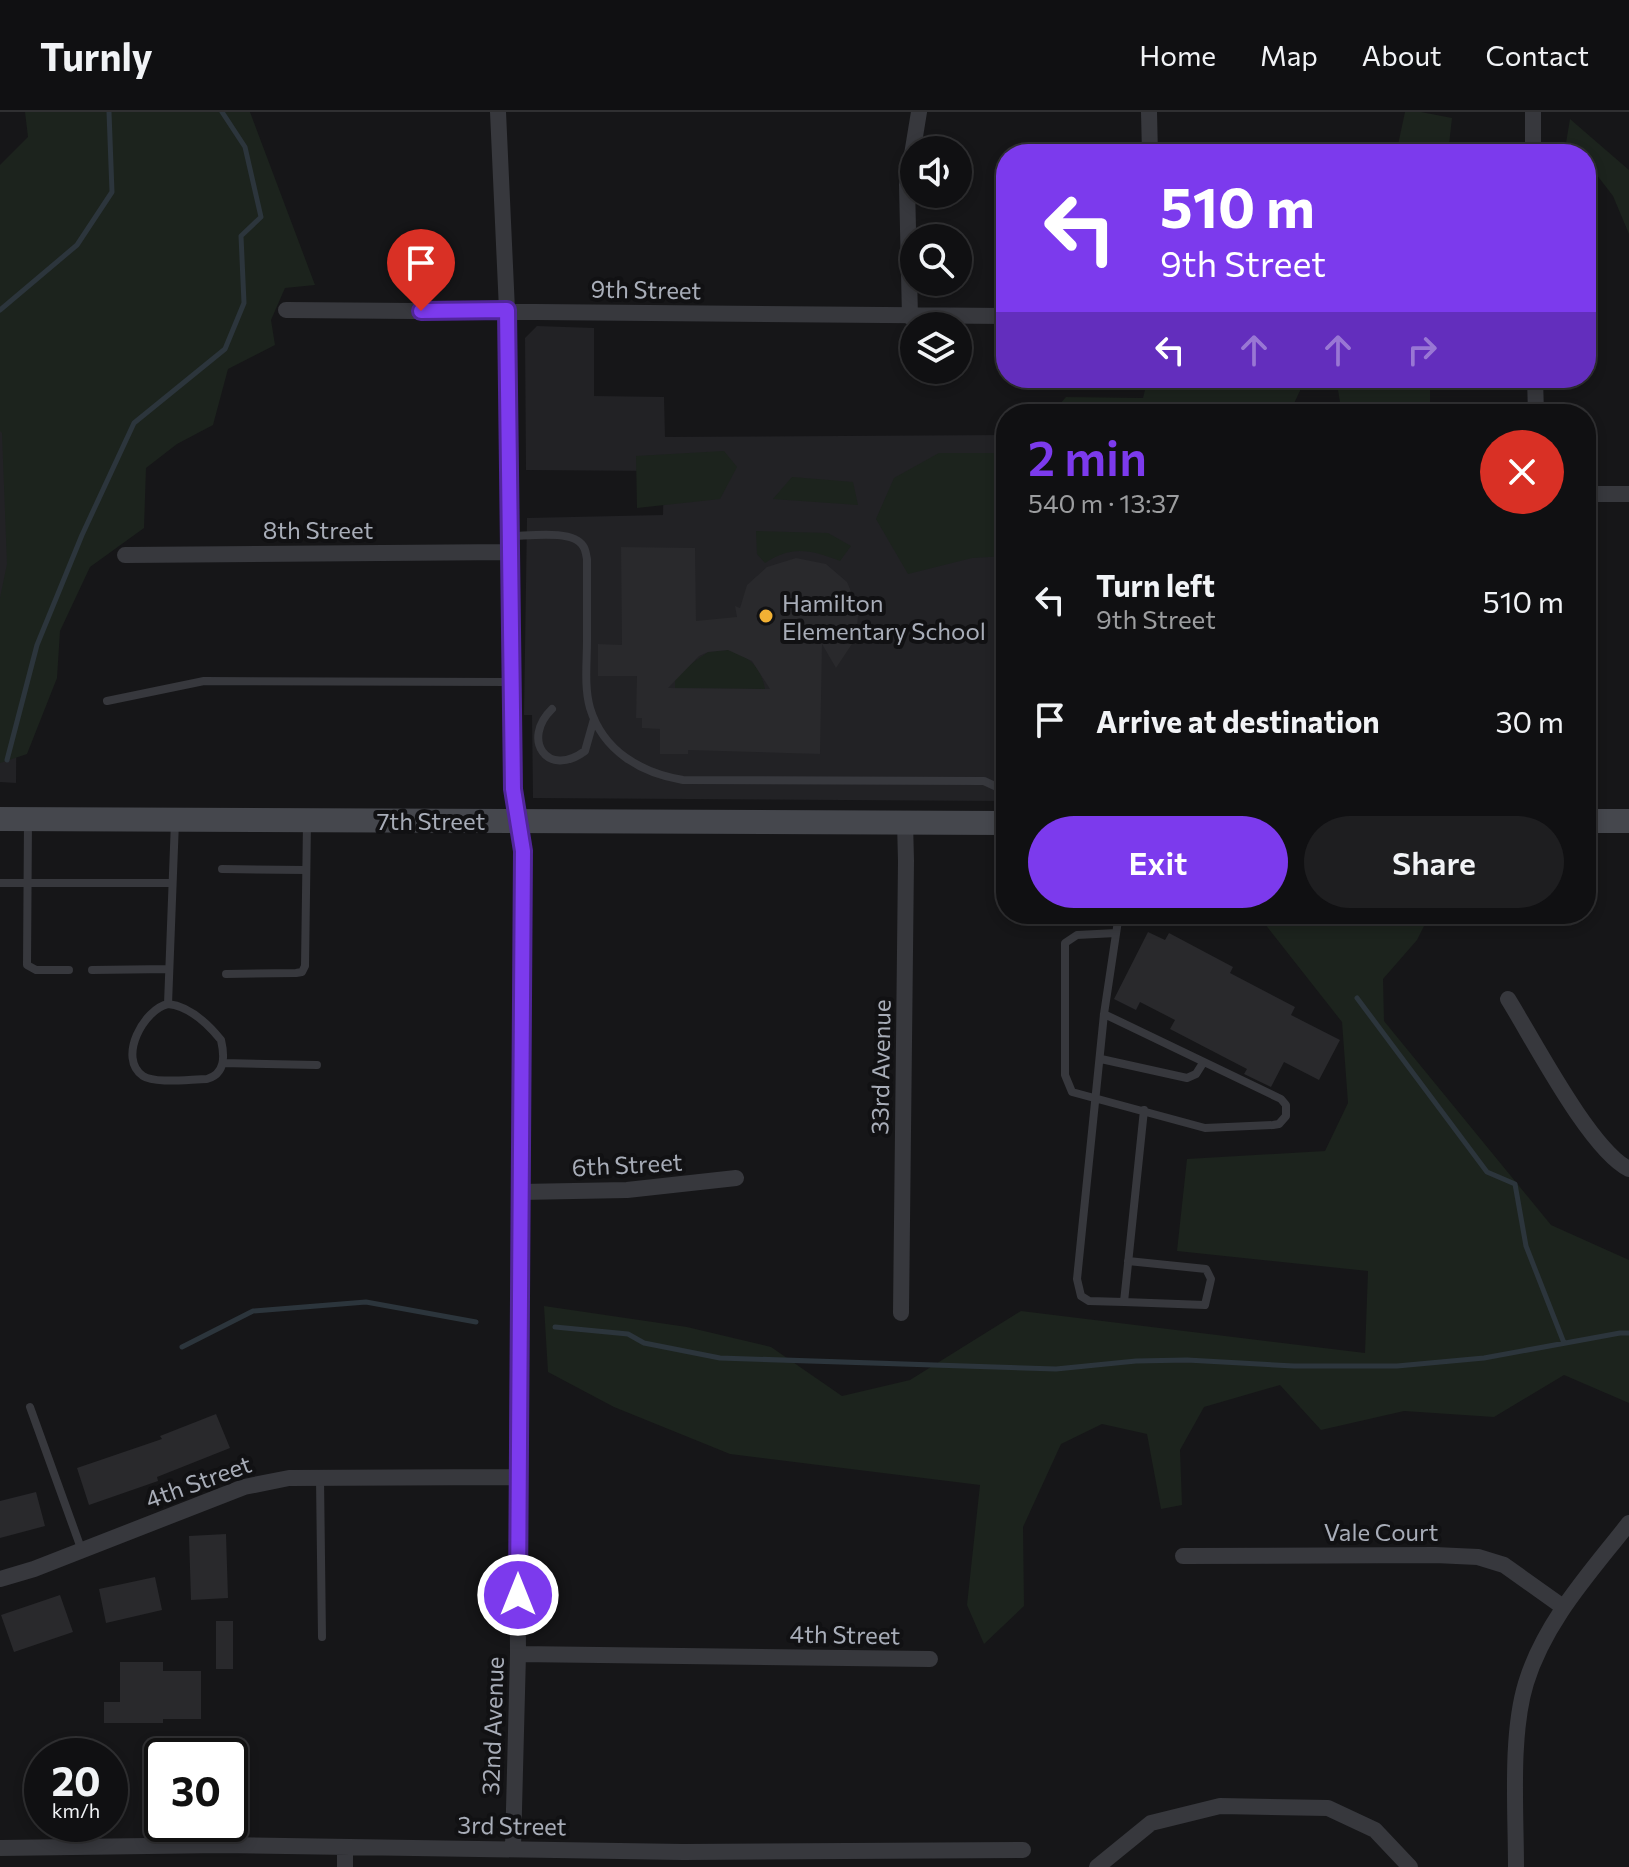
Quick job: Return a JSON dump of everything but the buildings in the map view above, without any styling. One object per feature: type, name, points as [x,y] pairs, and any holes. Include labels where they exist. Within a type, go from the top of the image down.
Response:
[{"type":"street","name":"32nd Avenue","points":[[498,112],[507,310],[513,789],[523,851],[518,1654],[513,1848]]},
{"type":"street","points":[[910,312],[907,185],[919,112]]},
{"type":"street","points":[[1149,112],[1150,144]]},
{"type":"street","points":[[1533,112],[1533,144]]},
{"type":"street","name":"9th Street","points":[[286,310],[507,310],[900,317]]},
{"type":"street","name":"9th Street","points":[[972,316],[996,316]]},
{"type":"street","points":[[1596,494],[1629,494]]},
{"type":"street","name":"8th Street","points":[[125,555],[511,544]]},
{"type":"street","name":"7th Street","points":[[0,819],[996,822]]},
{"type":"street","points":[[1596,821],[1629,821]]},
{"type":"street","name":"33rd Avenue","points":[[901,1313],[905,822]]},
{"type":"street","points":[[1508,999],[1591,1134],[1612,1159],[1629,1169]]},
{"type":"street","name":"6th Street","points":[[521,1192],[627,1190],[736,1178]]},
{"type":"street","name":"4th Street","points":[[0,1579],[82,1551],[244,1487],[289,1478],[517,1477]]},
{"type":"street","points":[[1516,1867],[1519,1716],[1525,1685],[1563,1607],[1629,1523]]},
{"type":"street","name":"Vale Court","points":[[1183,1556],[1478,1557],[1504,1565],[1563,1607]]},
{"type":"street","name":"4th Street","points":[[518,1654],[930,1659]]},
{"type":"street","points":[[1097,1867],[1151,1823],[1220,1806],[1328,1808],[1375,1830],[1410,1867]]},
{"type":"street","name":"3rd Street","points":[[0,1848],[191,1845],[513,1848],[683,1859],[1023,1850]]},
{"type":"street","points":[[345,1847],[345,1867]]},
{"type":"lane","points":[[511,544],[548,535],[574,538],[583,546],[587,559],[587,684],[590,707],[609,743],[623,757],[659,776],[683,780],[984,781],[996,787]]},
{"type":"lane","points":[[107,701],[204,681],[512,682]]},
{"type":"lane","points":[[552,709],[538,726],[537,738],[540,749],[557,762],[566,762],[585,751],[594,718]]},
{"type":"lane","points":[[28,819],[27,965],[36,970],[69,970]]},
{"type":"lane","points":[[168,1004],[175,820]]},
{"type":"lane","points":[[226,974],[302,972],[305,966],[307,820]]},
{"type":"lane","points":[[222,869],[306,870]]},
{"type":"lane","points":[[0,883],[172,883]]},
{"type":"lane","points":[[1117,924],[1104,1014],[1078,1289],[1081,1296],[1089,1301],[1205,1305],[1208,1302],[1211,1279],[1206,1269],[1128,1261]]},
{"type":"lane","points":[[1104,1014],[1281,1099],[1286,1105],[1283,1120],[1273,1125],[1205,1128],[1072,1092],[1065,1075],[1065,943],[1077,935],[1116,933]]},
{"type":"lane","points":[[92,970],[169,969]]},
{"type":"lane","points":[[168,1004],[178,1005],[214,1031],[221,1040],[223,1063],[219,1073],[207,1079],[153,1079],[142,1075],[136,1067],[134,1042],[152,1012],[160,1005],[168,1004]]},
{"type":"lane","points":[[1101,1059],[1187,1078],[1196,1074],[1203,1063]]},
{"type":"lane","points":[[223,1063],[317,1065]]},
{"type":"lane","points":[[1124,1302],[1144,1110]]},
{"type":"lane","points":[[30,1407],[82,1551]]},
{"type":"lane","points":[[320,1478],[322,1637]]},
{"type":"shaded area","points":[[25,112],[250,112],[315,285],[285,288],[271,320],[275,345],[228,369],[213,425],[177,444],[146,468],[144,528],[90,567],[60,631],[57,678],[27,754],[0,763],[0,598],[7,564],[0,431],[0,165],[28,137]]},
{"type":"shaded area","points":[[1405,112],[1452,118],[1449,144],[1398,144]]},
{"type":"shaded area","points":[[1570,119],[1629,170],[1629,234],[1613,196],[1596,174],[1596,144],[1566,144]]},
{"type":"shaded area","name":"Hamilton Elementary School","points":[[537,326],[594,328],[594,396],[664,397],[665,437],[996,435],[996,801],[533,798],[532,715],[524,715],[527,518],[663,515],[664,471],[526,470],[525,338]]},
{"type":"shaded area","points":[[1146,388],[1301,388],[1294,404],[1060,404],[1066,397],[1143,398]]},
{"type":"shaded area","points":[[1338,388],[1430,388],[1430,404],[1340,404]]},
{"type":"shaded area","points":[[0,405],[18,572],[16,783],[0,782]]},
{"type":"shaded area","points":[[724,451],[737,467],[720,499],[637,508],[636,456]]},
{"type":"shaded area","points":[[939,453],[996,453],[996,557],[972,558],[908,574],[876,519],[894,478]]},
{"type":"shaded area","points":[[792,477],[853,482],[858,505],[773,499]]},
{"type":"shaded area","points":[[756,531],[828,533],[851,546],[840,561],[802,551],[784,554],[765,563],[757,554]]},
{"type":"shaded area","points":[[728,650],[753,664],[765,689],[675,688],[675,651],[691,664],[708,652]]},
{"type":"shaded area","points":[[1265,924],[1425,924],[1417,940],[1383,979],[1384,1021],[1551,1225],[1629,1260],[1629,1403],[1564,1375],[1494,1417],[1404,1411],[1321,1430],[1280,1385],[1204,1407],[1180,1450],[1182,1505],[1161,1509],[1147,1434],[1102,1424],[1061,1444],[1023,1527],[1024,1606],[984,1644],[967,1605],[980,1485],[730,1454],[614,1407],[548,1372],[544,1306],[687,1327],[771,1347],[842,1396],[910,1380],[1021,1311],[1365,1353],[1368,1271],[1177,1251],[1187,1159],[1325,1151],[1348,1103],[1342,1022]]},
{"type":"waterway","points":[[0,310],[77,245],[112,192],[109,112]]},
{"type":"waterway","points":[[7,760],[37,645],[82,535],[134,423],[225,349],[244,303],[241,236],[261,217],[245,147],[222,112]]},
{"type":"waterway","points":[[1357,998],[1487,1172],[1515,1184],[1526,1246],[1564,1343]]},
{"type":"waterway","points":[[182,1347],[253,1311],[366,1302],[476,1322]]},
{"type":"waterway","points":[[555,1327],[628,1334],[644,1343],[720,1358],[1056,1369],[1136,1361],[1187,1360],[1294,1366],[1397,1366],[1484,1358],[1629,1333]]},
{"type":"place","name":"Hamilton Elementary School","points":[[766,616]]},
{"type":"route","points":[[421,311],[507,310],[513,789],[523,851],[518,1595]]}]
